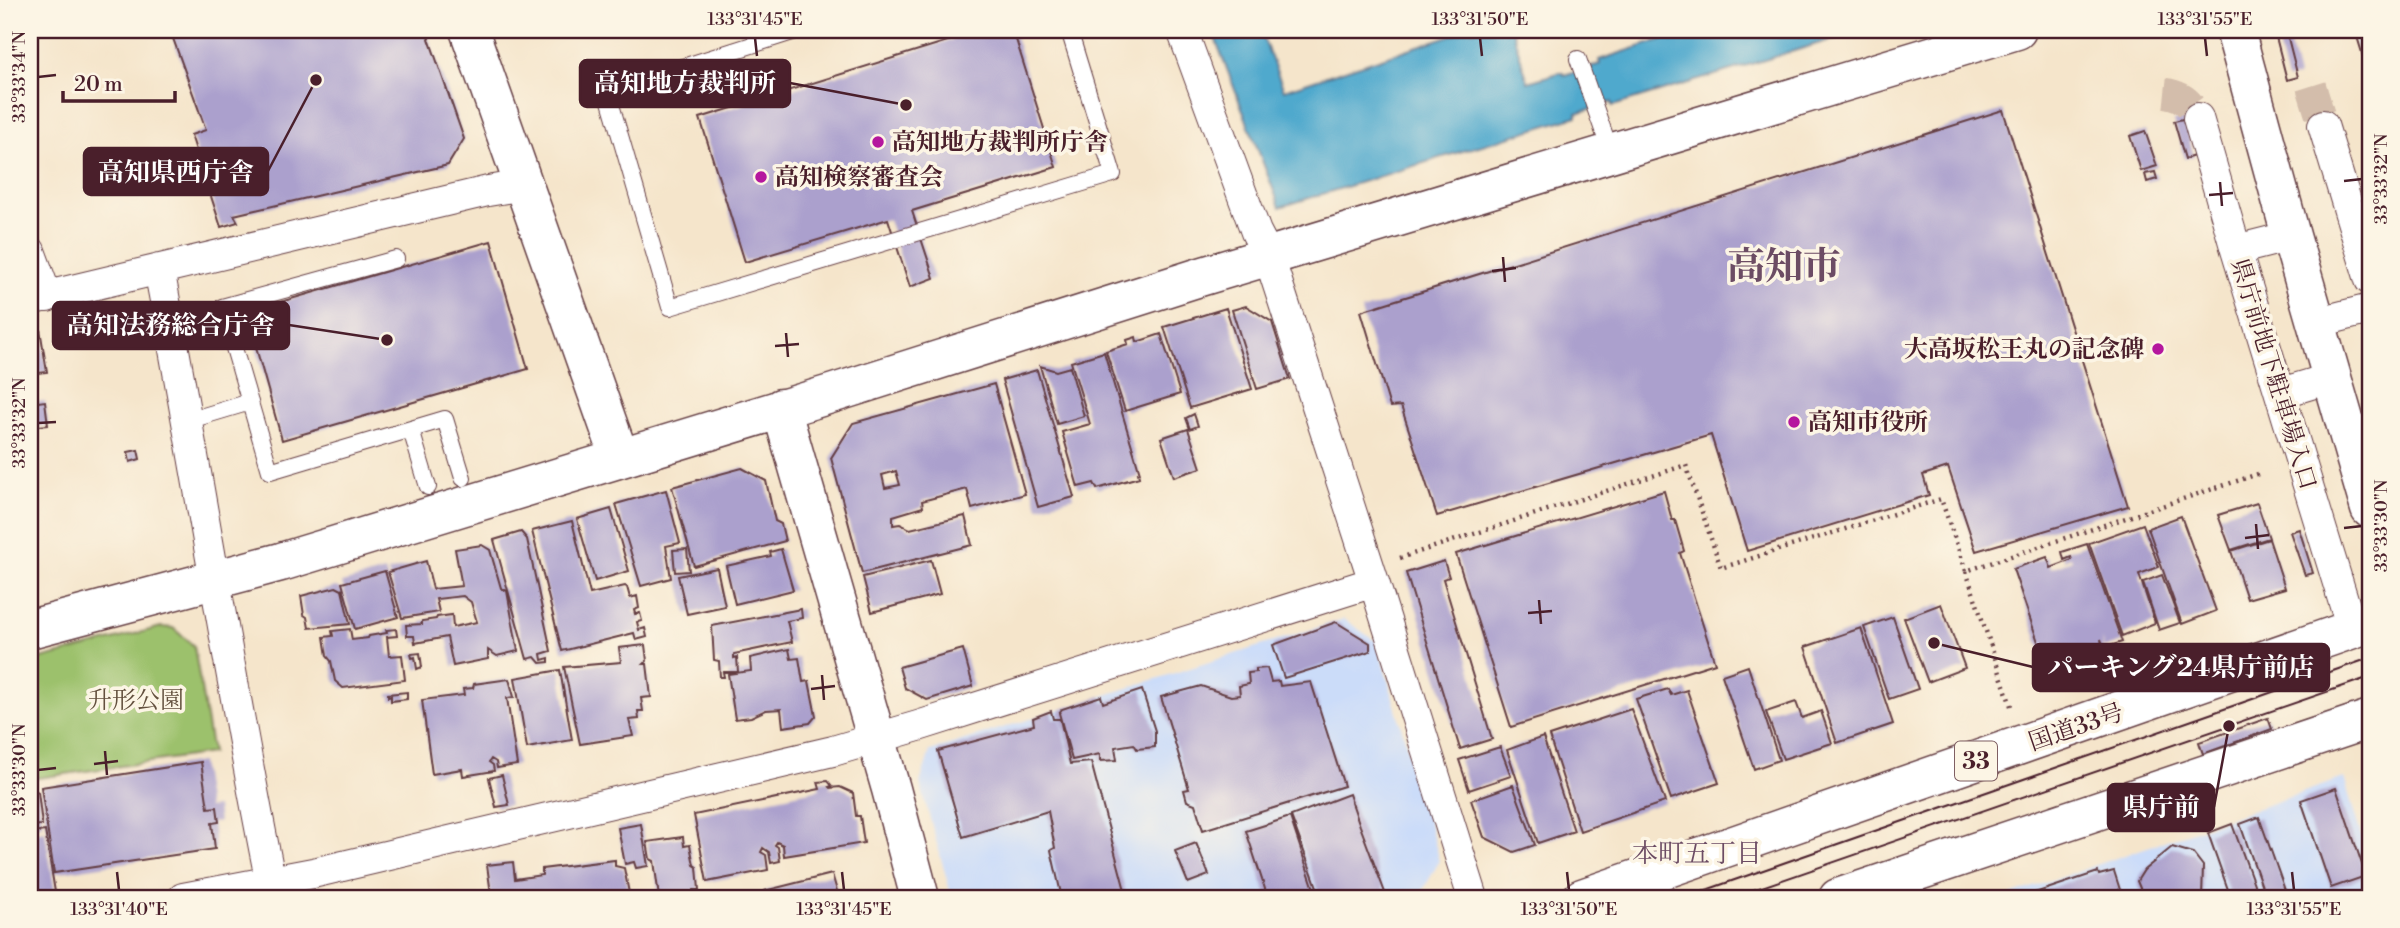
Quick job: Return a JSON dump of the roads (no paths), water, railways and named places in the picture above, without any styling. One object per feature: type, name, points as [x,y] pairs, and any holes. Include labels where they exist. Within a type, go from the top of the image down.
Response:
[{"type":"main road","points":[[469,30],[621,458]]},
{"type":"main road","points":[[30,629],[216,581],[2017,30]]},
{"type":"main road","points":[[2235,30],[2315,323],[2370,509]]},
{"type":"main road","points":[[781,408],[919,898]]},
{"type":"main road","name":"国道33号","points":[[1582,898],[2361,626]]},
{"type":"main road","points":[[1838,898],[2370,719]]},
{"type":"street","points":[[1182,30],[1251,217],[1269,257],[1382,572],[1473,898]]},
{"type":"street","name":"県庁前地下駐車場入口","points":[[2198,118],[2281,394],[2361,626]]},
{"type":"street","points":[[2323,125],[2370,280]]},
{"type":"street","points":[[30,251],[38,299],[488,191],[524,185]]},
{"type":"street","points":[[2236,250],[2291,236]]},
{"type":"street","points":[[159,269],[272,890]]},
{"type":"street","points":[[2315,323],[2370,309]]},
{"type":"street","points":[[2281,394],[2331,378]]},
{"type":"street","points":[[183,898],[272,890],[820,754],[1382,572]]},
{"type":"lane","points":[[799,30],[607,90],[670,307],[1113,174],[1069,30]]},
{"type":"lane","points":[[1578,59],[1611,153]]},
{"type":"lane","points":[[396,259],[222,307],[270,471],[445,419],[463,478]]},
{"type":"lane","points":[[187,421],[250,402]]},
{"type":"lane","points":[[411,430],[428,487]]},
{"type":"water","points":[[1212,30],[1260,30],[1284,90],[1467,30],[1512,30],[1528,82],[1600,64],[1599,60],[1691,30],[1863,30],[1613,106],[1612,102],[1577,113],[1577,116],[1280,207]]},
{"type":"tunnel","points":[[2311,86],[2323,125]]},
{"type":"tunnel","points":[[2165,93],[2185,101],[2198,118]]},
{"type":"tram line","points":[[1683,898],[2370,658]]},
{"type":"tram line","points":[[1730,898],[2370,677]]},
{"type":"place","name":"高知県西庁舎","points":[[316,80]]},
{"type":"place","name":"高知地方裁判所","points":[[906,105]]},
{"type":"place","name":"高知地方裁判所庁舎","points":[[878,142]]},
{"type":"place","name":"高知検察審査会","points":[[761,177]]},
{"type":"place","name":"高知法務総合庁舎","points":[[387,340]]},
{"type":"place","name":"大高坂松王丸の記念碑","points":[[2158,349]]},
{"type":"place","name":"高知市役所","points":[[1794,422]]},
{"type":"place","name":"パーキング24県庁前店","points":[[1934,643]]},
{"type":"place","name":"県庁前","points":[[2229,726]]},
{"type":"district","name":"高知市","points":[[1784,266]]},
{"type":"district","name":"本町五丁目","points":[[1697,853]]},
{"type":"park label","name":"升形公園","points":[[136,700]]}]
